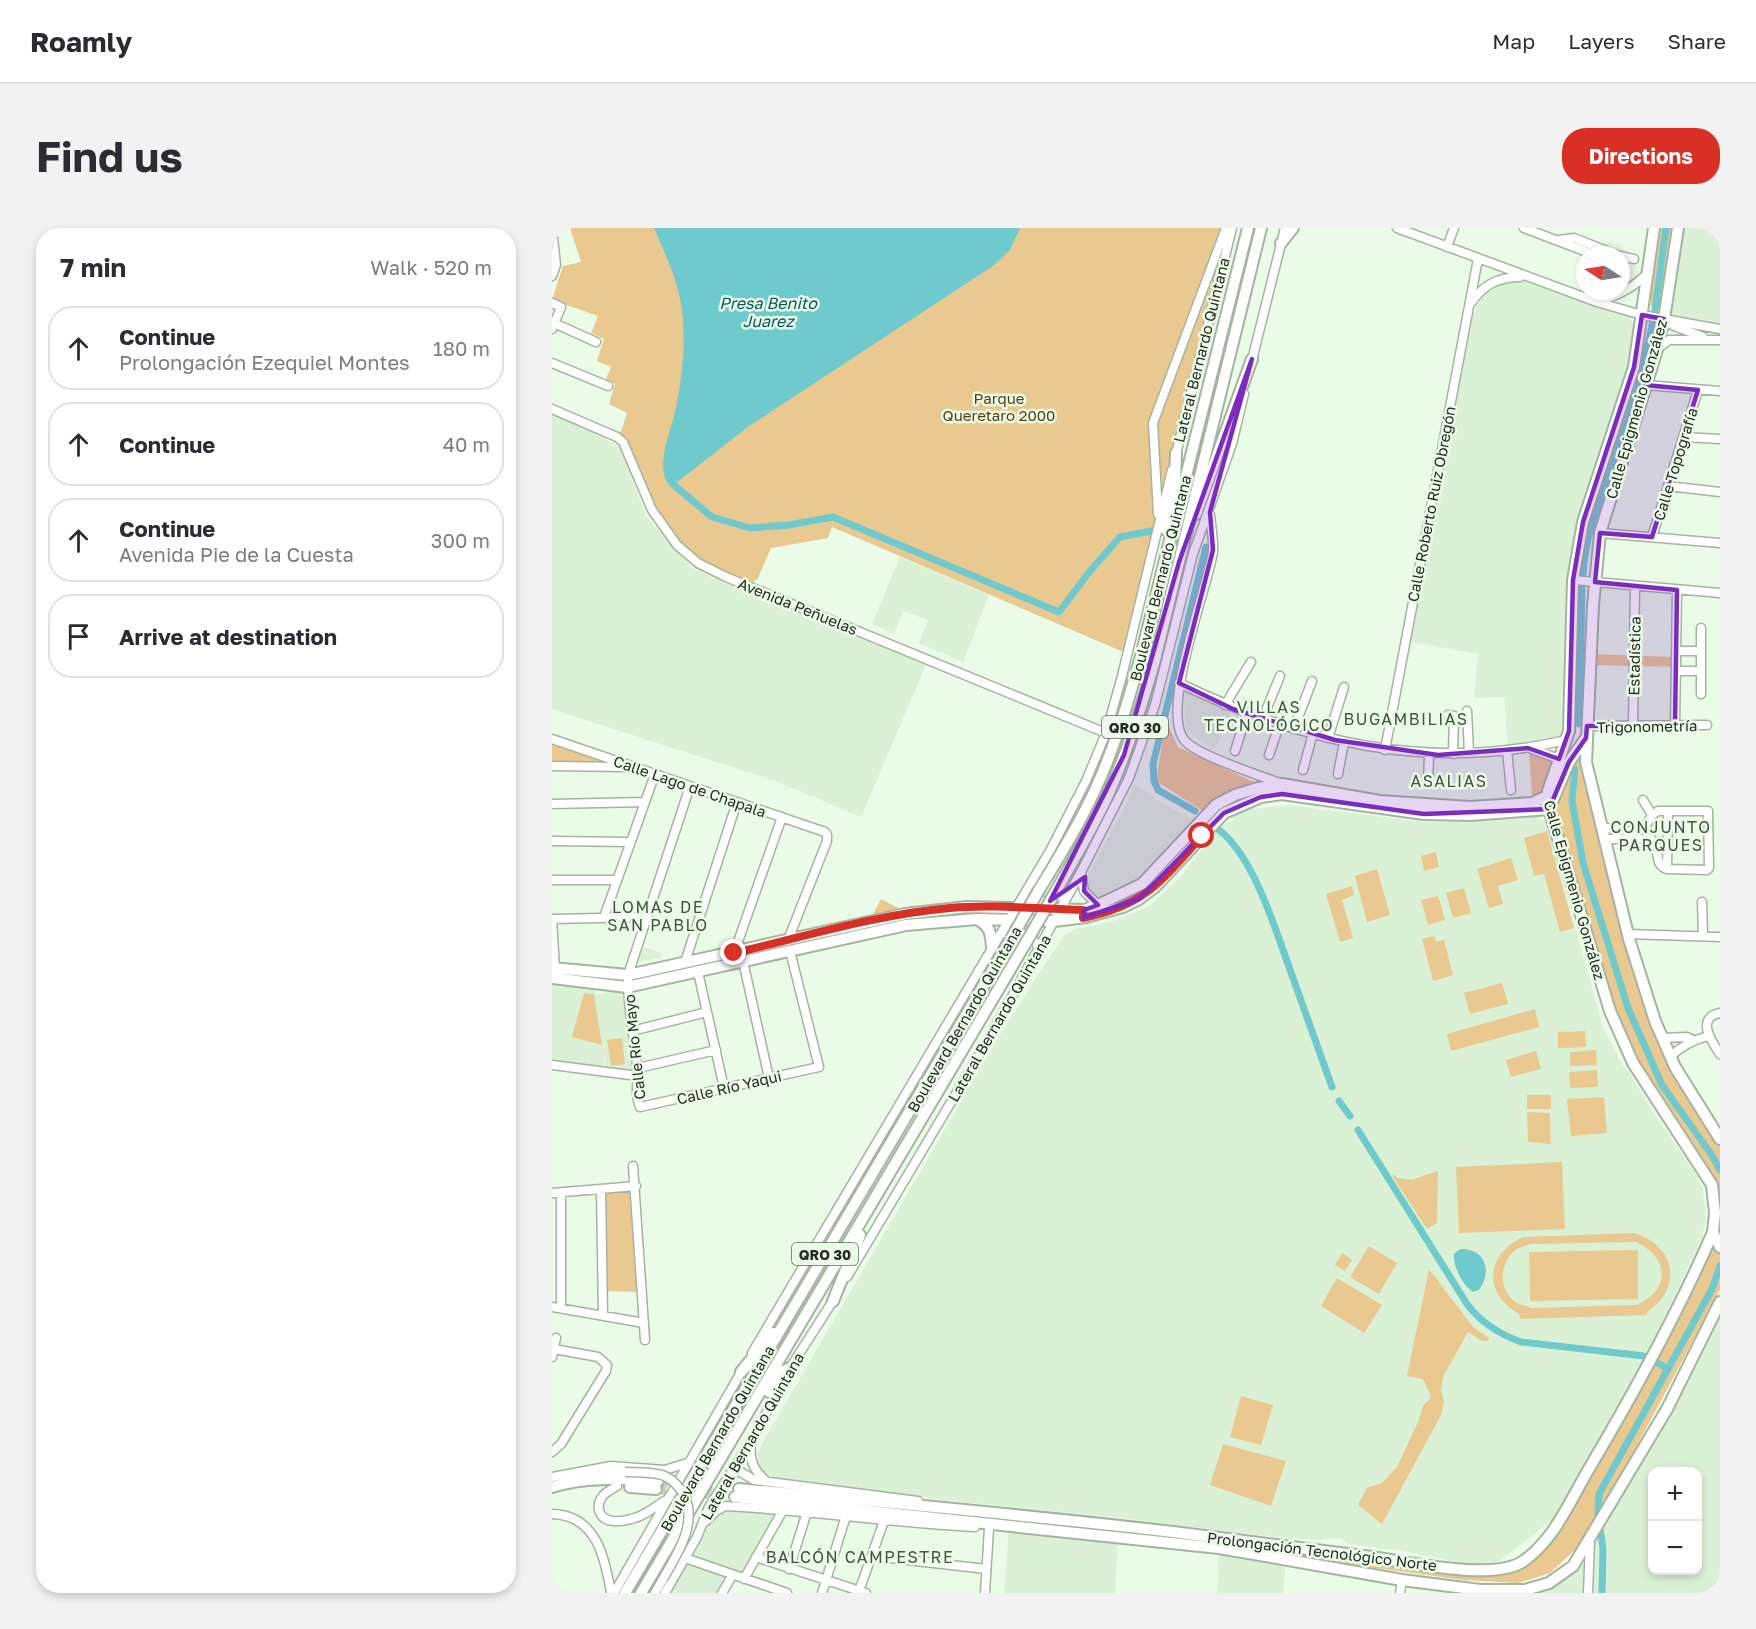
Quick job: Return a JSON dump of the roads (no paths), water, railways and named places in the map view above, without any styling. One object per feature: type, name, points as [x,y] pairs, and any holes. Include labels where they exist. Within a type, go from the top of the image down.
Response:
[{"type":"main road","name":"Boulevard Bernardo Quintana","points":[[625,1593],[1067,845],[1096,788],[1124,712],[1141,656],[1158,588],[1164,527],[1248,228]]},
{"type":"main road","name":"Boulevard Bernardo Quintana","points":[[641,1593],[1098,816],[1138,717],[1184,545],[1193,531],[1261,228]]},
{"type":"main road","points":[[1281,243],[1293,228]]},
{"type":"main road","name":"Calle Epigmenio González","points":[[1654,228],[1644,315],[1635,367],[1583,522],[1573,580],[1569,731],[1547,796],[1610,1011],[1633,1063],[1712,1185],[1717,1211],[1713,1232]]},
{"type":"main road","name":"Calle Epigmenio González","points":[[1678,228],[1657,350],[1600,533],[1595,582],[1586,762],[1628,934],[1662,1038],[1670,1057],[1720,1139]]},
{"type":"main road","points":[[1193,531],[1252,359]]},
{"type":"main road","points":[[1164,527],[1175,482],[1176,453]]},
{"type":"main road","points":[[628,981],[686,962],[906,925],[977,919],[1054,921],[1123,907],[1155,887],[1224,813],[1260,797],[1282,794],[1424,814],[1470,815],[1549,809],[1569,762],[1587,732]]},
{"type":"main road","points":[[553,971],[628,981],[698,972],[743,961],[789,945],[928,910],[1017,907],[1060,909],[1083,914],[1142,884],[1216,805],[1235,795],[1258,788],[1282,784],[1412,805],[1492,806],[1532,803],[1547,796]]},
{"type":"main road","points":[[977,919],[989,928],[992,946]]},
{"type":"main road","points":[[833,1301],[874,1200]]},
{"type":"main road","points":[[1713,1232],[1720,1247]]},
{"type":"main road","name":"Prolongación Tecnológico Norte","points":[[1713,1232],[1643,1376],[1557,1526],[1520,1564],[1500,1570],[1473,1570],[1173,1537],[960,1509],[737,1493],[991,1526],[1173,1537],[1402,1580],[1438,1589],[1480,1592],[1525,1590],[1549,1583],[1573,1566],[1667,1409],[1720,1302]]},
{"type":"main road","points":[[741,1372],[794,1307]]},
{"type":"main road","points":[[730,1445],[746,1428],[781,1372],[790,1368]]},
{"type":"main road","points":[[552,1487],[574,1480],[601,1478],[657,1485],[575,1487],[552,1493]]},
{"type":"street","points":[[1164,527],[1153,423],[1226,228]]},
{"type":"street","name":"Lateral Bernardo Quintana","points":[[1176,453],[1232,228]]},
{"type":"street","name":"Lateral Bernardo Quintana","points":[[666,1593],[709,1507],[752,1440],[790,1368],[833,1301],[983,1049],[1110,817],[1143,741],[1155,705],[1193,554],[1193,531],[1210,512],[1232,444],[1285,228]]},
{"type":"street","points":[[1397,228],[1597,302],[1662,319],[1720,329]]},
{"type":"street","points":[[1447,247],[1454,228]]},
{"type":"street","points":[[1524,228],[1576,248]]},
{"type":"street","points":[[552,229],[556,265],[552,276]]},
{"type":"street","points":[[1556,240],[1574,238],[1593,246]]},
{"type":"street","points":[[1630,258],[1634,259]]},
{"type":"street","name":"Calle Roberto Ruiz Obregón","points":[[1385,750],[1478,259]]},
{"type":"street","points":[[1597,302],[1622,293],[1648,273]]},
{"type":"street","points":[[1468,309],[1478,293],[1492,282],[1510,277],[1528,277]]},
{"type":"street","points":[[556,305],[553,326],[596,342]]},
{"type":"street","points":[[1662,319],[1709,339]]},
{"type":"street","points":[[1657,350],[1669,340],[1720,340]]},
{"type":"street","points":[[552,363],[608,386]]},
{"type":"street","points":[[1645,385],[1720,391]]},
{"type":"street","name":"Calle Topografía","points":[[1652,537],[1698,390]]},
{"type":"street","name":"Avenida Peñuelas","points":[[552,409],[617,437],[623,442],[652,510],[677,545],[698,563],[726,577],[1106,733]]},
{"type":"street","points":[[1684,437],[1720,440]]},
{"type":"street","points":[[1668,486],[1720,492]]},
{"type":"street","points":[[1210,512],[1213,550],[1179,683],[1177,722],[1185,741],[1211,756],[1282,784]]},
{"type":"street","points":[[1600,533],[1720,543]]},
{"type":"street","points":[[613,1593],[687,1463],[1051,849],[1086,781],[1106,733],[1163,540]]},
{"type":"street","points":[[1573,580],[1720,593]]},
{"type":"street","name":"Estadística","points":[[1633,726],[1635,586]]},
{"type":"street","points":[[1675,726],[1677,590]]},
{"type":"street","points":[[1701,628],[1701,694]]},
{"type":"street","points":[[1676,651],[1701,651]]},
{"type":"street","points":[[1225,705],[1251,662]]},
{"type":"street","points":[[1676,671],[1701,671]]},
{"type":"street","points":[[1263,718],[1280,676]]},
{"type":"street","points":[[1294,728],[1312,681]]},
{"type":"street","points":[[1179,683],[1247,713],[1313,734],[1385,750],[1453,754],[1528,748],[1566,740]]},
{"type":"street","points":[[1328,738],[1344,687]]},
{"type":"street","points":[[1467,711],[1469,753]]},
{"type":"street","points":[[1235,751],[1247,713]]},
{"type":"street","points":[[1448,715],[1454,716],[1453,754]]},
{"type":"street","points":[[1269,755],[1280,723]]},
{"type":"street","name":"Trigonometría","points":[[1587,732],[1633,726],[1707,725]]},
{"type":"street","points":[[1303,770],[1313,734]]},
{"type":"street","name":"Calle Lago de Chapala","points":[[552,739],[825,832],[827,835],[789,945]]},
{"type":"street","points":[[1338,774],[1344,742]]},
{"type":"street","points":[[1528,748],[1559,759]]},
{"type":"street","points":[[1507,750],[1512,790]]},
{"type":"street","points":[[1428,784],[1429,754]]},
{"type":"street","points":[[552,765],[633,767]]},
{"type":"street","points":[[604,917],[655,774]]},
{"type":"street","points":[[628,981],[646,917],[690,786]]},
{"type":"street","points":[[1643,800],[1652,814]]},
{"type":"street","points":[[552,804],[644,802]]},
{"type":"street","points":[[686,962],[737,802]]},
{"type":"street","points":[[1601,828],[1633,835],[1651,839],[1655,843],[1658,863],[1667,869],[1707,870],[1710,864],[1708,811],[1658,811],[1652,814],[1644,829],[1633,835],[1604,839]]},
{"type":"street","points":[[1667,869],[1668,811]]},
{"type":"street","points":[[734,953],[782,817]]},
{"type":"street","points":[[552,842],[630,842]]},
{"type":"street","points":[[1081,873],[1084,891],[1098,905]]},
{"type":"street","points":[[552,880],[617,880]]},
{"type":"street","points":[[1026,892],[1034,899],[1055,900],[1073,887]]},
{"type":"street","points":[[1702,902],[1703,935]]},
{"type":"street","points":[[553,971],[552,919],[646,917]]},
{"type":"street","points":[[1000,934],[1022,933],[1036,940],[1039,949]]},
{"type":"street","points":[[1628,934],[1720,937]]},
{"type":"street","name":"Calle Río Yaqui","points":[[640,1107],[819,1067],[789,945]]},
{"type":"street","points":[[743,961],[769,1078]]},
{"type":"street","points":[[698,972],[724,1088]]},
{"type":"street","name":"Calle Río Mayo","points":[[628,981],[638,1072],[637,1095],[640,1107]]},
{"type":"street","points":[[633,1031],[707,1012]]},
{"type":"street","points":[[1720,1013],[1710,1018],[1707,1023],[1708,1036],[1720,1054]]},
{"type":"street","points":[[1670,1057],[1678,1048],[1693,1040],[1708,1036]]},
{"type":"street","points":[[1662,1038],[1687,1037],[1693,1040]]},
{"type":"street","points":[[552,1065],[638,1072],[716,1050]]},
{"type":"street","points":[[633,1166],[645,1340]]},
{"type":"street","points":[[636,1186],[556,1192],[556,1307],[644,1323]]},
{"type":"street","points":[[601,1189],[603,1316]]},
{"type":"street","points":[[552,1452],[561,1444],[606,1371],[607,1365],[597,1357],[553,1353],[556,1338]]},
{"type":"street","points":[[752,1440],[750,1458],[759,1476],[767,1483]]},
{"type":"street","points":[[552,1477],[611,1466],[665,1470],[687,1463]]},
{"type":"street","points":[[552,1482],[575,1476],[647,1472],[664,1476],[680,1487],[687,1502],[690,1519],[680,1550],[656,1593]]},
{"type":"street","points":[[960,1509],[890,1496],[767,1483],[754,1480],[743,1472],[735,1472],[719,1498],[719,1502],[725,1506],[884,1521],[991,1526],[985,1593]]},
{"type":"street","points":[[617,1486],[604,1494],[599,1502],[603,1518],[632,1519],[667,1500]]},
{"type":"street","points":[[699,1531],[709,1517],[725,1506]]},
{"type":"street","points":[[744,1580],[783,1510]]},
{"type":"street","points":[[789,1569],[807,1512]]},
{"type":"street","points":[[552,1514],[574,1518],[586,1526],[600,1549],[613,1593]]},
{"type":"street","points":[[822,1593],[846,1516]]},
{"type":"street","points":[[756,1557],[862,1592],[884,1521]]},
{"type":"street","points":[[1588,1593],[1592,1535]]},
{"type":"street","points":[[872,1556],[986,1569]]},
{"type":"street","points":[[685,1558],[787,1593]]},
{"type":"street","points":[[1573,1566],[1589,1565]]},
{"type":"street","points":[[722,1593],[732,1576]]},
{"type":"street","points":[[1400,1593],[1402,1580]]},
{"type":"water","name":"Presa Benito Juarez","points":[[654,228],[1020,228],[1010,250],[993,266],[749,426],[671,487],[663,471],[663,461],[680,387],[683,362],[683,324],[675,279]]},
{"type":"water","points":[[1460,1249],[1475,1252],[1484,1262],[1485,1275],[1479,1290],[1473,1292],[1459,1275],[1454,1254]]},
{"type":"waterway","points":[[1655,310],[1666,228]]},
{"type":"waterway","points":[[1583,574],[1590,532],[1635,395],[1652,325]]},
{"type":"waterway","points":[[675,486],[712,517],[750,528],[789,525],[833,517],[1059,612],[1090,571],[1120,537],[1151,531]]},
{"type":"waterway","points":[[1195,811],[1158,790],[1154,781],[1153,764],[1206,547]]},
{"type":"waterway","points":[[1579,724],[1582,587]]},
{"type":"waterway","points":[[1575,769],[1572,801],[1583,863],[1628,1008],[1662,1085],[1720,1170]]},
{"type":"waterway","points":[[1219,830],[1244,858],[1264,898],[1332,1087]]},
{"type":"waterway","points":[[1339,1101],[1350,1116]]},
{"type":"waterway","points":[[1358,1130],[1467,1304],[1484,1322],[1521,1342],[1644,1356],[1667,1368]]},
{"type":"waterway","points":[[1602,1593],[1603,1548],[1598,1515],[1599,1494],[1712,1289],[1720,1266]]},
{"type":"tunnel","points":[[658,1481],[739,1489]]},
{"type":"tunnel","points":[[656,1489],[735,1497]]},
{"type":"district","name":"VILLAS TECNOLÓGICO","points":[[1269,716]]},
{"type":"district","name":"BUGAMBILIAS","points":[[1406,719]]},
{"type":"district","name":"ASALIAS","points":[[1449,781]]},
{"type":"district","name":"CONJUNTO PARQUES","points":[[1661,836]]},
{"type":"district","name":"LOMAS DE SAN PABLO","points":[[658,916]]},
{"type":"district","name":"BALCÓN CAMPESTRE","points":[[860,1557]]},
{"type":"park label","name":"Parque Queretaro 2000","points":[[999,406]]}]
